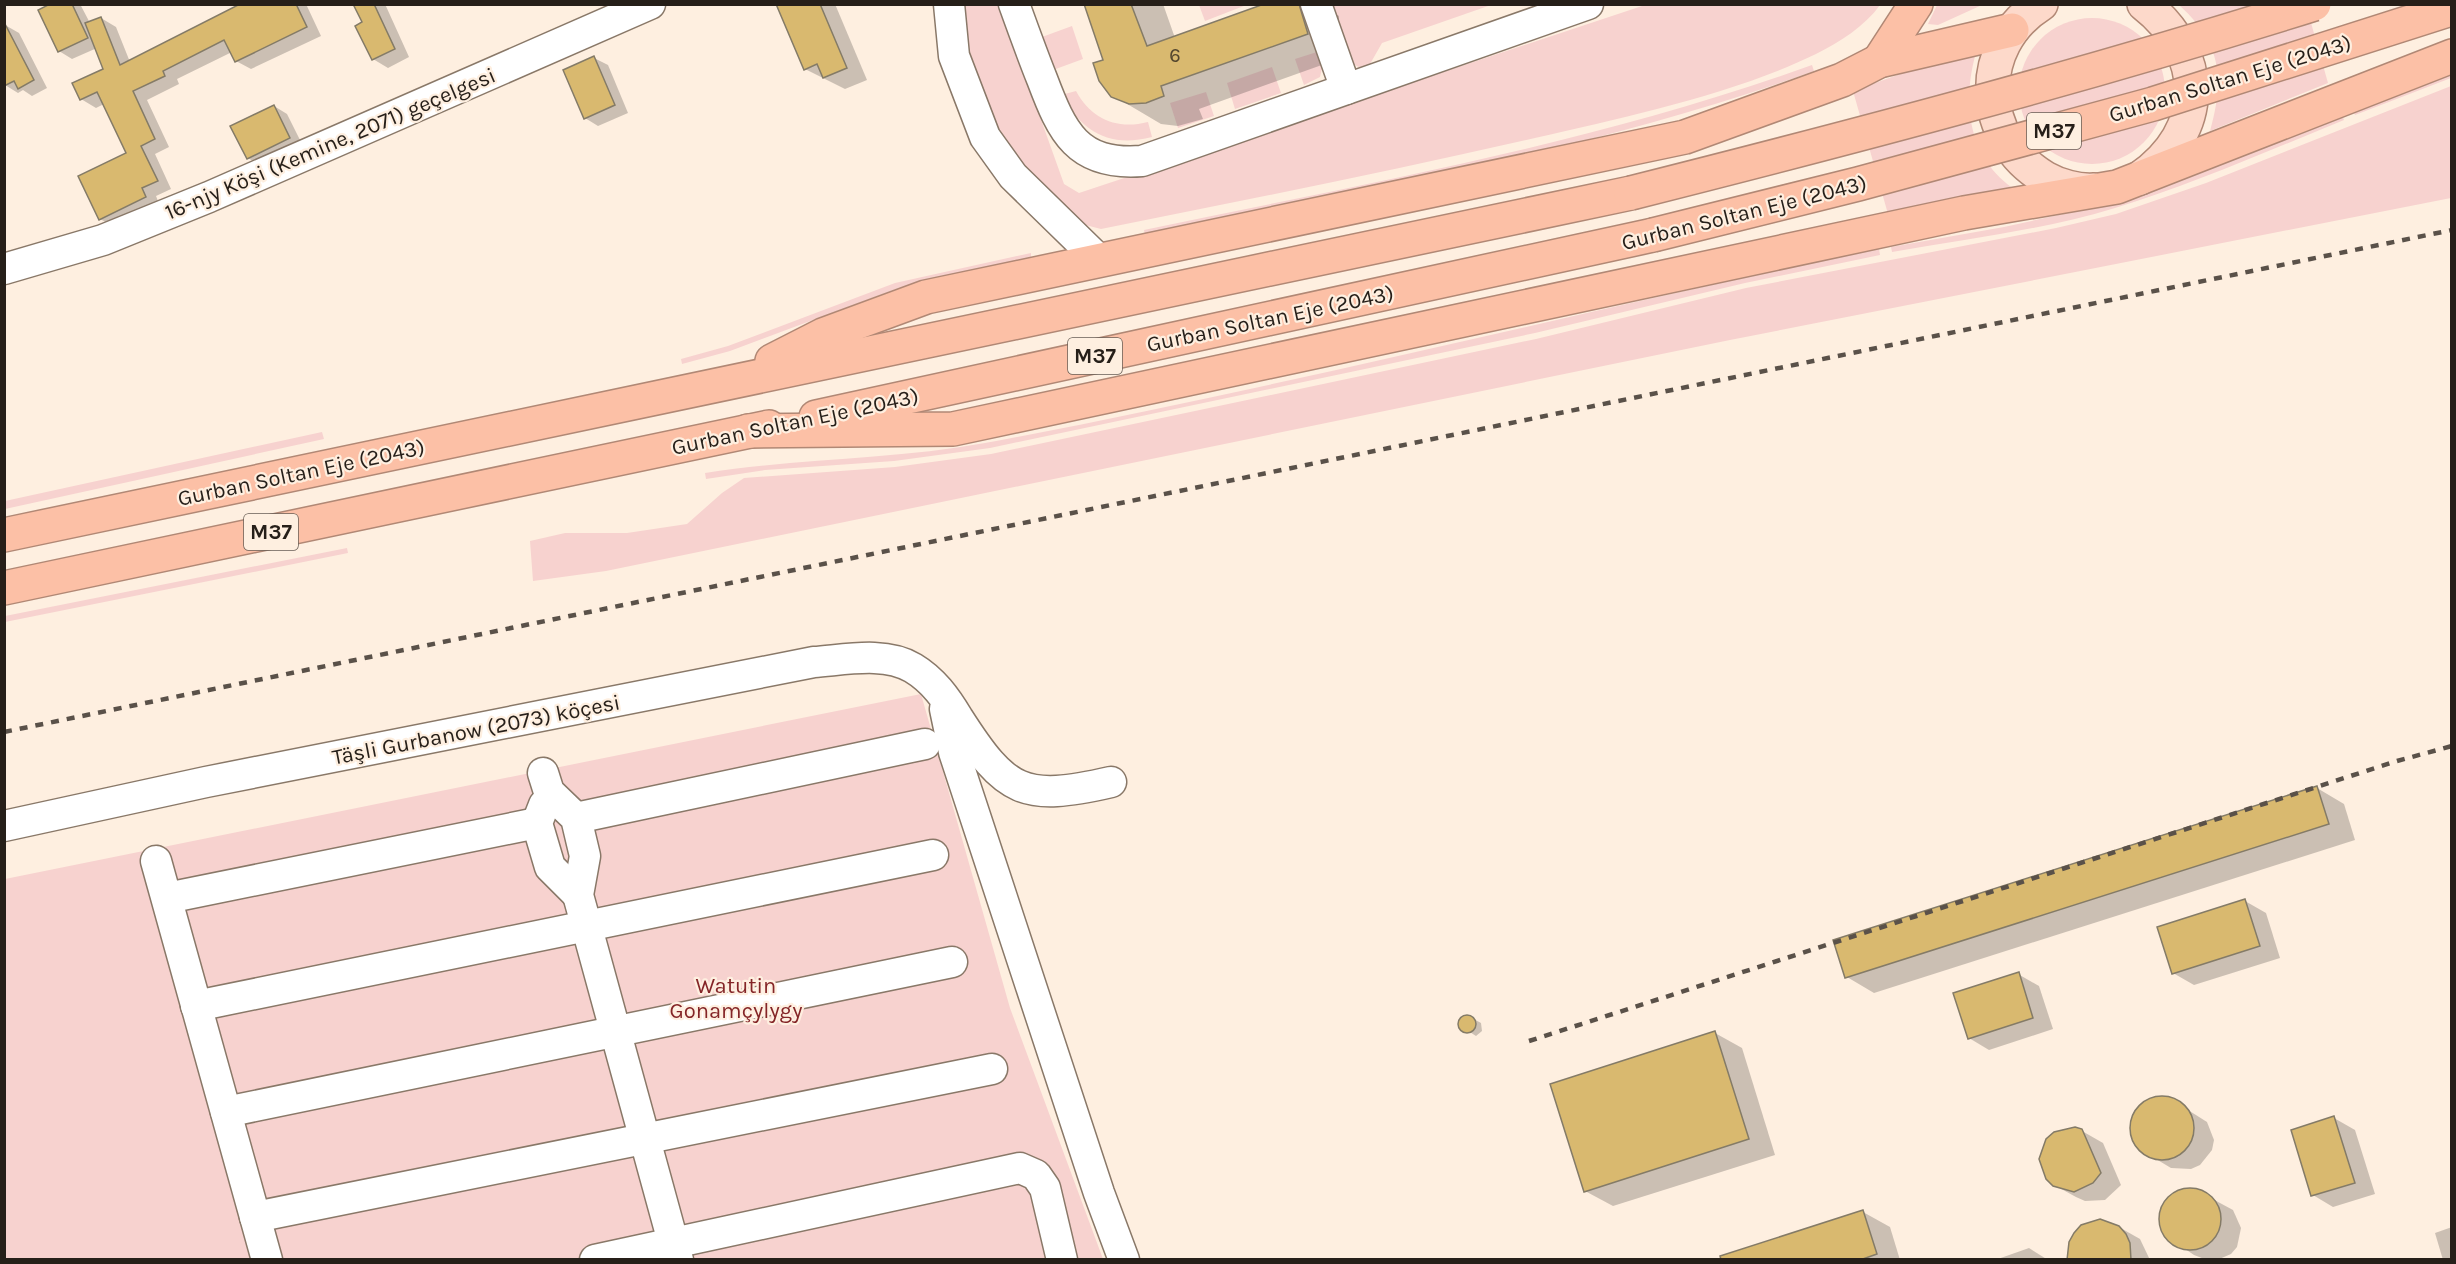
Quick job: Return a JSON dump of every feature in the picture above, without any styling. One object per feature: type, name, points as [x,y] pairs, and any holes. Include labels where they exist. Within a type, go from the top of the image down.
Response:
[{"type":"highway","points":[[1879,61],[1917,4]]},
{"type":"highway","name":"Gurban Soltan Eje (2043)","points":[[4,535],[1631,193],[1849,138],[2143,58],[2314,4]]},
{"type":"highway","name":"Gurban Soltan Eje (2043)","points":[[4,588],[748,432],[1653,236],[1858,184],[2153,104],[2451,9]]},
{"type":"highway","points":[[727,382],[823,335],[926,297],[1685,137],[1842,80],[1879,61],[2011,17]]},
{"type":"highway","points":[[748,432],[953,429],[1964,213],[2117,187],[2451,56]]},
{"type":"main road","points":[[2041,4],[2028,12],[2011,17],[1997,57],[1992,87],[1995,118],[2008,146],[2029,169],[2056,184],[2086,190],[2117,187],[2141,177],[2162,161],[2178,141],[2188,117],[2192,91],[2189,65],[2164,20],[2144,4]]},
{"type":"street","name":"16-njy Köşi (Kemine, 2071) geçelgesi","points":[[4,269],[103,240],[209,197],[650,4]]},
{"type":"street","points":[[950,4],[954,56],[985,137],[1013,176],[1099,261]]},
{"type":"street","points":[[1014,4],[1057,118],[1070,137],[1094,155],[1117,163],[1142,161],[1588,4]]},
{"type":"street","points":[[1316,4],[1346,89]]},
{"type":"street","name":"Täşli Gurbanow (2073) köçesi","points":[[4,826],[218,780],[814,662],[869,658],[894,660],[912,667],[941,690],[987,762],[1010,782],[1036,791],[1065,792],[1111,782]]},
{"type":"street","points":[[941,690],[954,752],[1099,1193],[1124,1260]]},
{"type":"street","points":[[576,818],[925,744]]},
{"type":"street","points":[[578,896],[550,867],[537,823],[546,783],[576,818],[585,856],[578,896],[585,927],[675,1252]]},
{"type":"street","points":[[167,898],[537,823]]},
{"type":"street","points":[[196,1006],[933,855]]},
{"type":"street","points":[[156,861],[267,1260]]},
{"type":"street","points":[[226,1112],[952,962]]},
{"type":"street","points":[[255,1217],[644,1137],[992,1069]]},
{"type":"street","points":[[595,1260],[675,1252],[1020,1167],[1036,1175],[1045,1188],[1062,1260]]},
{"type":"green space","points":[[1199,4],[1249,4],[1205,21],[1199,5]]},
{"type":"green space","points":[[1937,4],[1982,5],[1938,25],[1928,24]]},
{"type":"green space","points":[[955,5],[1000,5],[1064,184],[1079,193],[1645,5],[1880,5],[1851,33],[1816,54],[1715,93],[1605,122],[1427,162],[1101,229],[1066,220],[985,134]]},
{"type":"green space","points":[[1329,5],[1491,5],[1382,43],[1370,64],[1362,69],[1350,62]]},
{"type":"green space","points":[[2179,5],[2306,5],[2328,83],[2210,131],[2217,94],[2216,62],[2204,33]]},
{"type":"green space","points":[[2092,18],[2120,23],[2144,39],[2160,63],[2165,91],[2160,119],[2144,143],[2120,159],[2092,164],[2064,159],[2040,143],[2024,119],[2019,91],[2024,63],[2040,39],[2064,23]]},
{"type":"green space","points":[[1072,26],[1083,59],[1053,70],[1042,37]]},
{"type":"green space","points":[[1978,46],[1970,86],[1969,106],[1972,126],[1987,162],[2017,191],[1888,214],[1853,91]]},
{"type":"green space","points":[[1317,52],[1322,68],[1320,77],[1304,85],[1295,59]]},
{"type":"green space","points":[[1812,65],[1814,71],[1732,99],[1566,145],[1398,183],[1145,235],[1144,230],[1397,178],[1565,139],[1731,93]]},
{"type":"green space","points":[[1272,67],[1281,93],[1235,109],[1227,83]]},
{"type":"green space","points":[[2451,72],[2451,78],[2355,115],[2353,110]]},
{"type":"green space","points":[[2451,86],[2451,198],[1730,340],[606,571],[533,581],[530,541],[565,533],[627,533],[687,524],[722,493],[744,478],[895,467],[991,454],[1536,339],[1746,288],[2056,228],[2116,214],[2206,183]]},
{"type":"green space","points":[[1076,91],[1089,109],[1106,120],[1126,124],[1148,122],[1152,137],[1123,140],[1099,134],[1078,119],[1061,95]]},
{"type":"green space","points":[[1206,92],[1214,116],[1178,128],[1170,103]]},
{"type":"green space","points":[[2342,115],[2344,120],[2259,155],[2115,208],[2032,228],[1892,252],[1891,247],[2004,227],[2113,203]]},
{"type":"green space","points":[[1879,249],[1880,255],[1745,283],[1535,333],[990,448],[894,461],[765,470],[706,479],[705,473],[740,468],[915,453],[985,443],[1209,398]]},
{"type":"green space","points":[[1031,253],[1031,259],[896,289],[730,351],[682,364],[681,359],[728,346],[895,283]]},
{"type":"green space","points":[[322,432],[324,439],[5,509],[5,501]]},
{"type":"green space","points":[[347,548],[348,553],[5,622],[5,616]]},
{"type":"green space","name":"Watutin Gonamçylygy","points":[[921,694],[1010,1008],[1103,1259],[5,1260],[5,879]]},
{"type":"building","points":[[50,4],[72,4],[88,38],[58,52],[38,10]]},
{"type":"building","points":[[240,4],[296,4],[307,27],[235,62],[224,40],[163,71],[165,76],[133,91],[155,139],[141,146],[158,181],[142,188],[146,197],[99,220],[78,176],[126,153],[97,92],[80,100],[72,83],[103,69],[85,23],[101,17],[120,65]]},
{"type":"building","points":[[353,4],[374,4],[395,49],[372,60],[355,26],[362,22]]},
{"type":"building","points":[[776,4],[820,4],[847,68],[823,78],[817,64],[804,70]]},
{"type":"building","points":[[1084,4],[1131,4],[1147,46],[1264,4],[1299,4],[1308,34],[1161,86],[1164,96],[1146,103],[1129,104],[1111,97],[1099,81],[1093,63],[1103,60]]},
{"type":"building","points":[[4,22],[34,80],[18,89],[14,81],[4,86]]},
{"type":"building","points":[[594,56],[615,105],[584,119],[563,70]]},
{"type":"building","points":[[274,105],[290,138],[247,159],[230,126]]},
{"type":"building","points":[[2317,786],[2329,824],[1845,978],[1833,940]]},
{"type":"building","points":[[2245,899],[2260,946],[2172,974],[2157,927]]},
{"type":"building","points":[[2019,972],[2033,1018],[1968,1039],[1953,993]]},
{"type":"building","points":[[1467,1015],[1475,1020],[1476,1024],[1471,1032],[1467,1033],[1459,1028],[1458,1024],[1463,1016]]},
{"type":"building","points":[[1715,1031],[1749,1139],[1584,1192],[1550,1084]]},
{"type":"building","points":[[2162,1096],[2180,1102],[2188,1110],[2194,1128],[2188,1146],[2180,1154],[2162,1160],[2144,1154],[2136,1146],[2130,1128],[2136,1110],[2144,1102]]},
{"type":"building","points":[[2334,1116],[2355,1183],[2311,1196],[2291,1130]]},
{"type":"building","points":[[2075,1127],[2082,1129],[2101,1173],[2093,1183],[2074,1192],[2053,1186],[2046,1179],[2039,1159],[2046,1139],[2054,1132]]},
{"type":"building","points":[[2190,1188],[2202,1190],[2212,1197],[2219,1207],[2221,1219],[2219,1231],[2212,1241],[2202,1248],[2190,1250],[2178,1248],[2168,1241],[2161,1231],[2159,1219],[2161,1207],[2168,1197],[2178,1190]]},
{"type":"building","points":[[1863,1210],[1877,1254],[1860,1260],[1721,1260],[1720,1256]]},
{"type":"building","points":[[2100,1219],[2119,1226],[2126,1234],[2130,1243],[2131,1260],[2067,1260],[2069,1242],[2074,1233],[2081,1225]]},
{"type":"railway","points":[[4,732],[2452,230]]},
{"type":"railway","points":[[1529,1041],[2397,761],[2452,746]]}]
